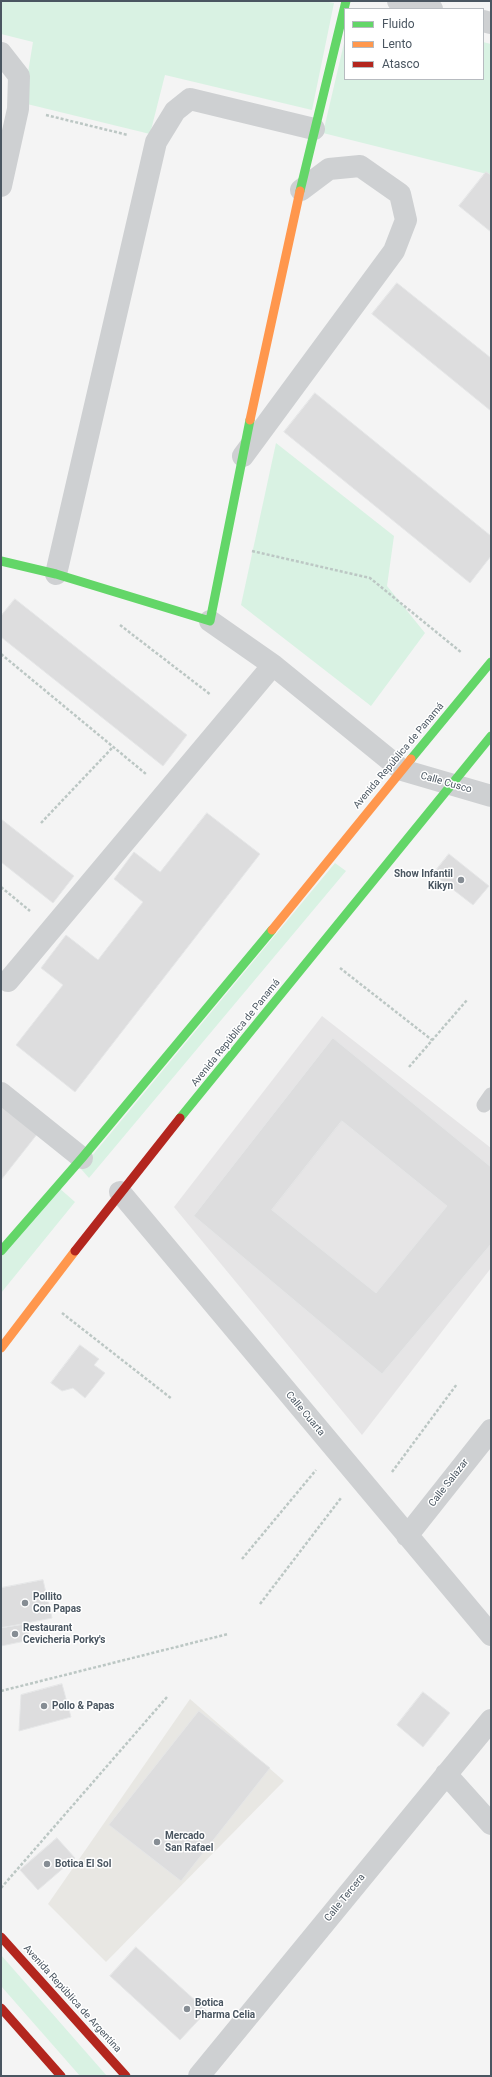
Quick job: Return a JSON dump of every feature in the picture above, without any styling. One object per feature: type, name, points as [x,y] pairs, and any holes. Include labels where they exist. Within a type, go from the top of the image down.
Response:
[{"type":"main road","points":[[1,561],[56,574],[210,621],[243,456],[300,190],[344,9]]},
{"type":"main road","name":"Avenida República de Panamá","points":[[1,1251],[82,1158],[213,1002],[491,662]]},
{"type":"main road","name":"Avenida República de Panamá","points":[[1,1348],[120,1192],[491,736]]},
{"type":"main road","name":"Avenida República de Argentina","points":[[1,1937],[126,2076]]},
{"type":"main road","points":[[1,2008],[61,2076]]},
{"type":"street","points":[[398,1],[428,8]]},
{"type":"street","points":[[1,53],[19,76],[18,109],[1,186]]},
{"type":"street","points":[[56,574],[156,142],[175,111],[190,99],[314,129]]},
{"type":"street","points":[[243,456],[394,251],[406,220],[400,194],[360,166],[328,169],[300,190]]},
{"type":"street","points":[[210,621],[273,665],[402,770]]},
{"type":"street","points":[[8,982],[273,665]]},
{"type":"street","name":"Calle Cusco","points":[[402,770],[491,796]]},
{"type":"street","points":[[1,1093],[82,1158]]},
{"type":"street","name":"Calle Cuarta","points":[[120,1192],[491,1635]]},
{"type":"street","name":"Calle Salazar","points":[[407,1536],[491,1430]]},
{"type":"street","name":"Calle Tercera","points":[[199,2076],[491,1720]]},
{"type":"street","points":[[446,1774],[491,1824]]},
{"type":"path","points":[[18,109],[156,142]]},
{"type":"path","points":[[225,545],[370,578],[484,671]]},
{"type":"path","points":[[117,622],[233,713]]},
{"type":"path","points":[[1,654],[167,792]]},
{"type":"path","points":[[41,823],[113,747]]},
{"type":"path","points":[[1,887],[52,930]]},
{"type":"path","points":[[317,950],[432,1040]]},
{"type":"path","points":[[409,1067],[467,1000]]},
{"type":"path","points":[[41,1296],[172,1398]]},
{"type":"path","points":[[374,1496],[457,1384]]},
{"type":"path","points":[[242,1559],[334,1448]]},
{"type":"path","points":[[260,1604],[358,1476]]},
{"type":"path","points":[[1,1691],[228,1634]]},
{"type":"path","points":[[1,1888],[167,1697]]},
{"type":"shaded area","points":[[322,1016],[491,1148],[491,1268],[362,1435],[174,1207]]},
{"type":"shaded area","name":"Mercado San Rafael","points":[[190,1699],[284,1781],[106,1962],[48,1904]]},
{"type":"green space","points":[[1,1],[323,1],[334,3],[312,110],[165,75],[150,134],[23,103],[33,42],[1,34]]},
{"type":"green space","points":[[484,42],[491,44],[491,175],[323,133],[344,43],[344,80],[484,80]]},
{"type":"green space","points":[[276,443],[394,536],[387,586],[425,633],[371,706],[241,605]]},
{"type":"green space","points":[[335,863],[346,871],[89,1178],[81,1169]]},
{"type":"green space","points":[[58,1187],[75,1202],[1,1293],[1,1257]]},
{"type":"green space","points":[[1,1955],[107,2076],[80,2076],[1,1986]]},
{"type":"building","points":[[486,172],[491,175],[491,232],[459,206]]},
{"type":"building","points":[[397,283],[491,358],[491,411],[372,314]]},
{"type":"building","points":[[315,393],[491,536],[491,556],[470,583],[284,432]]},
{"type":"building","points":[[15,599],[187,735],[163,766],[1,637],[1,616]]},
{"type":"building","points":[[207,813],[260,854],[75,1092],[16,1045],[63,985],[41,968],[66,935],[98,960],[143,902],[114,879],[134,852],[160,872]]},
{"type":"building","points":[[1,819],[74,876],[53,903],[1,862]]},
{"type":"building","name":"Show Infantil Kikyn","points":[[449,854],[489,886],[473,905],[433,874]]},
{"type":"building","points":[[333,1038],[491,1167],[491,1244],[382,1374],[194,1216]],"holes":[[[342,1121],[447,1206],[376,1293],[272,1210]]]},
{"type":"building","points":[[1,1104],[38,1133],[1,1180]]},
{"type":"building","points":[[80,1345],[99,1359],[94,1365],[105,1373],[85,1398],[73,1388],[62,1391],[51,1383]]},
{"type":"building","name":"Pollito Con Papas","points":[[43,1580],[52,1618],[1,1628],[1,1588]]},
{"type":"building","name":"Restaurant Cevicheria Porky's","points":[[27,1624],[30,1640],[1,1646],[1,1628]]},
{"type":"building","name":"Pollo & Papas","points":[[62,1684],[71,1717],[19,1731],[21,1695]]},
{"type":"building","points":[[423,1692],[450,1713],[423,1747],[397,1725]]},
{"type":"building","points":[[199,1711],[270,1768],[181,1881],[109,1825]]},
{"type":"building","name":"Botica El Sol","points":[[57,1838],[75,1858],[38,1890],[20,1870]]},
{"type":"building","points":[[136,1947],[207,2011],[180,2040],[110,1976]]},
{"type":"traffic: fast","points":[[344,8],[346,1]]},
{"type":"traffic: fast","points":[[300,191],[344,9]]},
{"type":"traffic: fast","points":[[1,561],[56,574],[210,621],[250,420]]},
{"type":"traffic: fast","points":[[411,759],[491,662]]},
{"type":"traffic: fast","points":[[180,1118],[491,736]]},
{"type":"traffic: fast","points":[[1,1251],[82,1158],[272,930]]},
{"type":"traffic: slow","points":[[250,420],[300,191]]},
{"type":"traffic: slow","points":[[272,930],[411,759]]},
{"type":"traffic: slow","points":[[1,1348],[75,1251]]},
{"type":"traffic: jam","points":[[75,1251],[180,1118]]},
{"type":"traffic: jam","points":[[1,1937],[126,2076]]},
{"type":"traffic: jam","points":[[1,2008],[61,2076]]},
{"type":"place","name":"Show Infantil Kikyn","points":[[461,880]]},
{"type":"place","name":"Pollito Con Papas","points":[[25,1603]]},
{"type":"place","name":"Restaurant Cevicheria Porky's","points":[[15,1634]]},
{"type":"place","name":"Pollo & Papas","points":[[44,1706]]},
{"type":"place","name":"Mercado San Rafael","points":[[157,1842]]},
{"type":"place","name":"Botica El Sol","points":[[47,1864]]},
{"type":"place","name":"Botica Pharma Celia","points":[[187,2009]]}]
